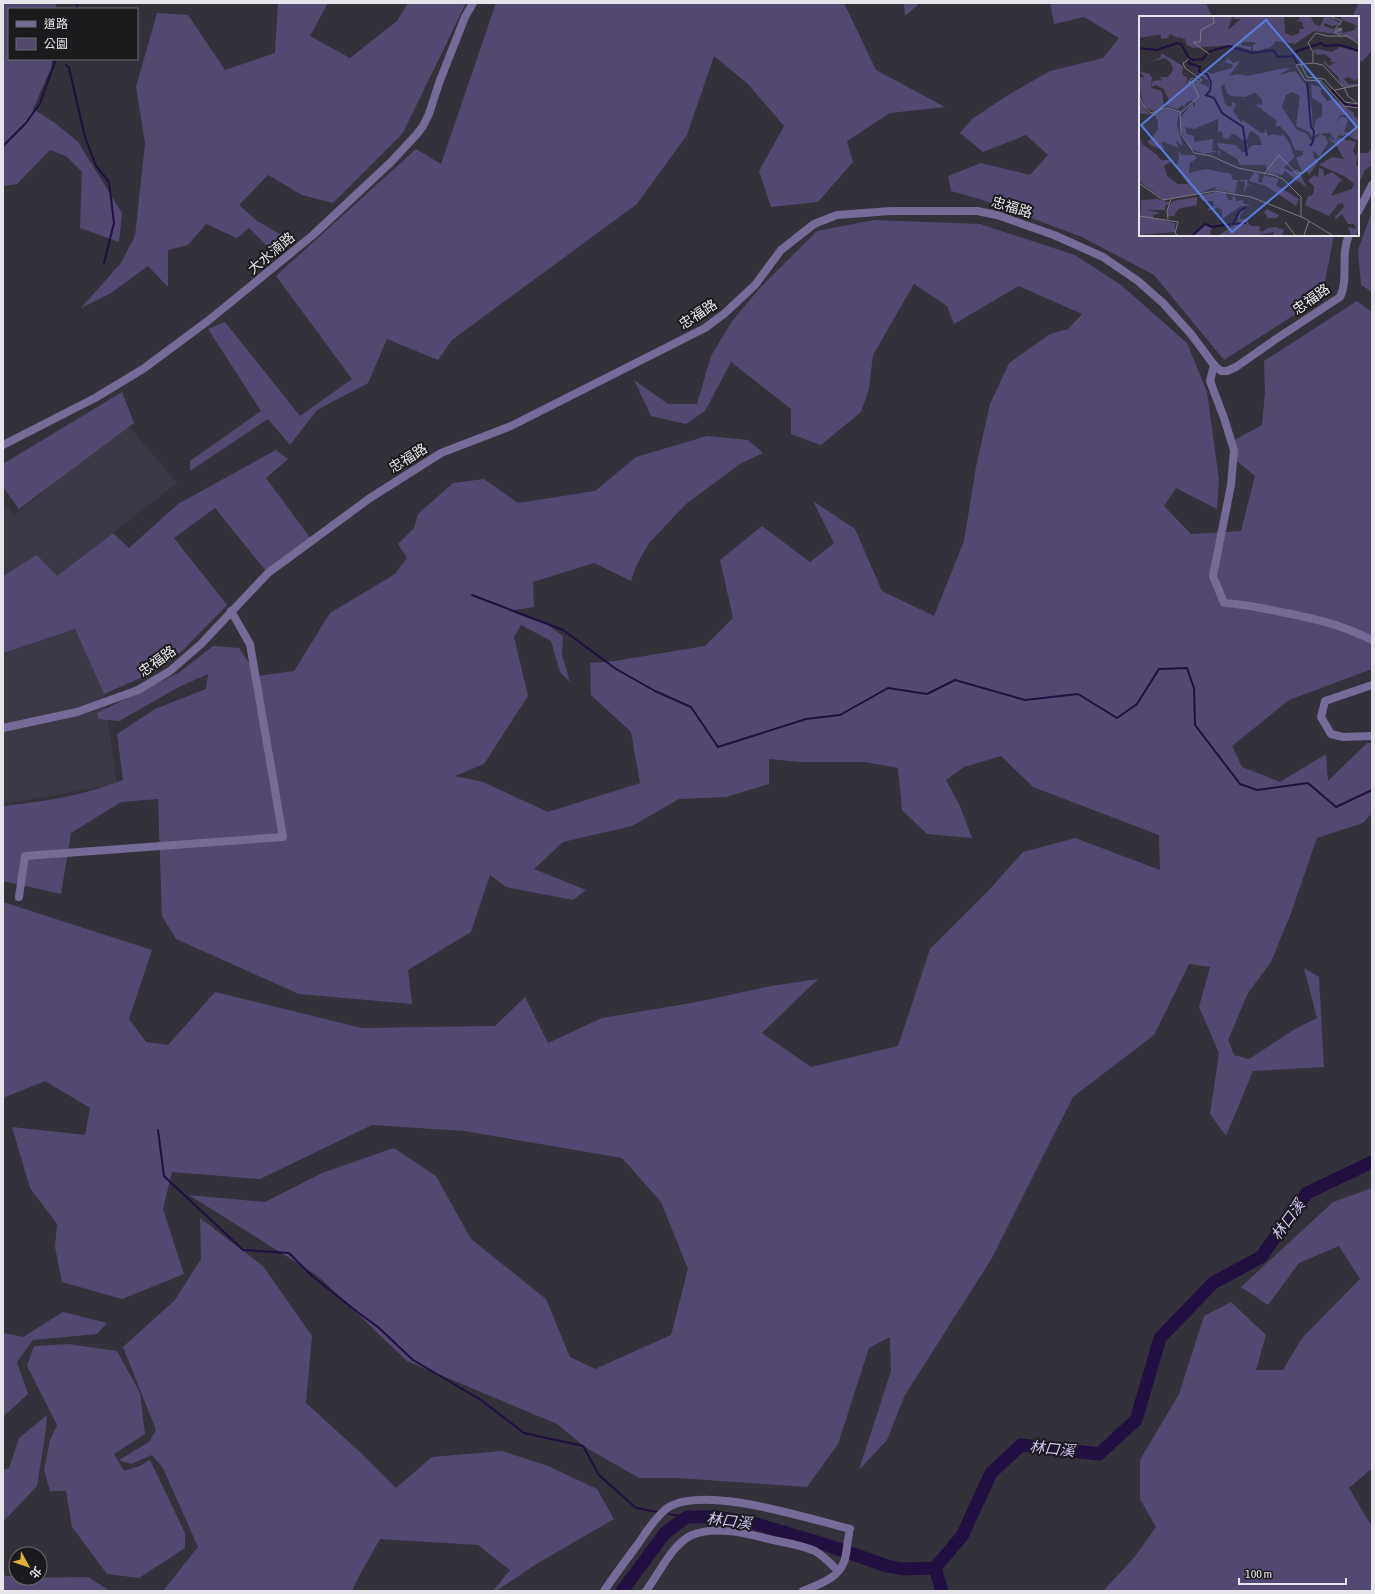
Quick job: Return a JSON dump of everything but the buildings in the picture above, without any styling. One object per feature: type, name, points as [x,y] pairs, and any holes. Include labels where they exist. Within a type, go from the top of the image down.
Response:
[{"type":"street","name":"大水湳路","points":[[3,445],[95,398],[142,369],[209,320],[313,236],[391,162],[414,138],[423,126],[429,114],[439,83],[465,17],[473,3]]},
{"type":"street","points":[[1359,210],[1372,185]]},
{"type":"street","name":"忠福路","points":[[3,728],[77,712],[138,690],[170,671],[201,644],[231,611],[275,569],[370,498],[441,453],[511,426],[705,328],[725,313],[755,285],[781,250],[814,224],[837,215],[892,211],[977,211],[1003,217],[1054,235],[1103,257],[1138,281],[1163,303],[1191,334],[1214,365],[1221,371],[1226,371],[1236,367],[1276,339],[1337,300],[1343,293],[1345,285],[1345,243],[1348,236]]},
{"type":"street","points":[[1214,365],[1210,381],[1234,450],[1231,485],[1213,576],[1224,604],[1243,604],[1328,622],[1350,629],[1372,640]]},
{"type":"street","points":[[20,897],[24,856],[283,837],[250,644],[231,611]]},
{"type":"street","points":[[1372,685],[1325,701],[1322,717],[1331,734],[1343,737],[1372,736]]},
{"type":"street","points":[[604,1591],[656,1519],[668,1508],[682,1502],[697,1501],[732,1502],[771,1509],[849,1531],[844,1563],[838,1571],[829,1580],[803,1591]]},
{"type":"street","points":[[646,1591],[656,1579],[677,1546],[692,1536],[709,1531],[727,1531],[802,1546],[816,1552],[838,1571]]},
{"type":"shaded area","points":[[126,423],[177,483],[57,576],[37,555],[3,576],[3,509],[7,506],[14,516]]},
{"type":"shaded area","points":[[75,629],[104,694],[117,784],[3,804],[3,653]]},
{"type":"green space","points":[[3,3],[56,3],[56,8],[8,8],[8,60],[52,60],[51,68],[33,109],[55,123],[78,142],[122,213],[119,242],[80,228],[82,172],[66,156],[50,150],[17,184],[3,186]]},
{"type":"green space","points":[[278,3],[328,3],[310,36],[350,58],[397,21],[408,3],[466,3],[403,133],[333,203],[302,195],[268,175],[239,205],[257,221],[287,238],[275,254],[249,228],[237,238],[206,224],[188,245],[168,250],[168,287],[148,266],[111,293],[81,308],[121,263],[135,236],[145,143],[136,87],[157,13],[188,15],[225,70],[275,53]]},
{"type":"green space","points":[[496,3],[844,3],[876,70],[945,107],[890,113],[847,141],[853,162],[818,202],[771,207],[759,171],[784,126],[748,84],[714,56],[687,135],[637,204],[452,340],[438,360],[387,339],[368,383],[317,410],[290,445],[268,419],[190,471],[190,461],[261,411],[208,329],[225,322],[300,416],[352,379],[276,276],[416,149],[441,164]]},
{"type":"green space","points":[[904,3],[920,3],[905,16]]},
{"type":"green space","points":[[1050,3],[1206,3],[1212,16],[1139,16],[1139,236],[1334,236],[1322,297],[1224,360],[1154,275],[1082,237],[986,201],[951,191],[948,176],[981,163],[1030,175],[1048,155],[1026,135],[983,152],[960,133],[972,119],[1008,95],[1050,71],[1103,58],[1119,38],[1084,17],[1054,24]]},
{"type":"green space","points":[[1359,3],[1372,3],[1372,50],[1362,62],[1359,59],[1359,16],[1352,16]]},
{"type":"green space","points":[[1372,147],[1372,165],[1365,170],[1359,183],[1359,153],[1368,153]]},
{"type":"green space","points":[[1372,211],[1372,292],[1361,285],[1358,250]]},
{"type":"green space","points":[[874,220],[980,224],[1075,255],[1121,285],[1187,343],[1207,392],[1219,480],[1217,509],[1176,488],[1164,506],[1191,534],[1241,531],[1255,476],[1232,457],[1231,442],[1262,425],[1265,392],[1264,361],[1357,301],[1372,312],[1372,669],[1289,700],[1232,746],[1242,767],[1280,782],[1326,754],[1328,781],[1367,743],[1372,743],[1372,813],[1363,823],[1317,838],[1291,913],[1271,962],[1248,993],[1228,1040],[1234,1055],[1249,1059],[1295,1029],[1317,1018],[1304,968],[1319,977],[1324,1067],[1253,1071],[1226,1136],[1210,1114],[1219,1053],[1199,1007],[1210,967],[1189,964],[1154,1035],[1073,1097],[992,1258],[905,1395],[887,1440],[859,1470],[891,1371],[890,1337],[869,1348],[838,1444],[807,1487],[678,1478],[639,1478],[585,1447],[557,1424],[407,1361],[318,1276],[189,1195],[265,1202],[322,1173],[394,1148],[436,1176],[471,1239],[546,1299],[570,1357],[595,1369],[671,1335],[688,1269],[661,1202],[622,1158],[464,1131],[372,1125],[260,1179],[172,1172],[163,1209],[184,1274],[122,1299],[62,1282],[55,1247],[57,1224],[30,1188],[12,1127],[85,1135],[90,1108],[45,1081],[3,1098],[3,902],[152,950],[129,1019],[146,1042],[168,1045],[215,992],[362,1028],[495,1026],[525,997],[548,1043],[602,1018],[697,1002],[771,986],[818,979],[762,1033],[811,1067],[898,1046],[930,949],[990,889],[1023,852],[1075,838],[1160,870],[1159,835],[1033,787],[1001,756],[964,767],[946,780],[960,806],[972,838],[927,834],[902,810],[898,768],[865,762],[800,762],[769,759],[769,784],[726,797],[679,799],[632,826],[563,842],[534,869],[586,890],[573,900],[506,887],[490,875],[471,932],[408,970],[412,1004],[299,994],[176,939],[162,916],[158,799],[121,802],[71,833],[61,894],[3,881],[3,806],[79,794],[123,780],[117,734],[155,709],[206,689],[208,674],[179,687],[119,721],[99,719],[97,713],[180,672],[213,646],[239,648],[258,676],[294,671],[330,613],[395,574],[407,558],[398,544],[414,528],[418,514],[453,483],[484,479],[518,503],[595,491],[636,457],[707,436],[748,440],[763,453],[740,464],[686,504],[649,543],[637,564],[631,581],[594,563],[533,582],[534,607],[509,611],[548,625],[563,636],[562,655],[570,682],[560,672],[551,641],[521,625],[514,637],[528,696],[484,764],[455,776],[483,782],[548,812],[640,783],[631,732],[591,695],[590,663],[615,661],[705,646],[733,618],[720,560],[762,526],[810,562],[834,543],[813,501],[855,529],[882,591],[934,616],[964,541],[976,467],[990,404],[1009,363],[1050,334],[1068,329],[1082,314],[1019,286],[954,324],[947,306],[914,284],[873,355],[869,389],[861,412],[821,445],[791,434],[791,409],[731,362],[705,411],[686,424],[651,416],[634,380],[668,404],[697,404],[711,356],[732,321],[760,288],[817,231]]},
{"type":"green space","points":[[122,392],[134,423],[19,509],[3,487],[3,464]]},
{"type":"green space","points":[[276,450],[288,459],[266,478],[311,539],[266,571],[215,508],[174,538],[227,605],[182,651],[158,670],[104,694],[75,629],[3,653],[3,576],[37,555],[57,576],[113,533],[129,548],[178,504]]},
{"type":"green space","points":[[1372,1188],[1372,1471],[1370,1470],[1349,1488],[1372,1527],[1372,1591],[1103,1591],[1133,1559],[1156,1527],[1140,1499],[1140,1460],[1179,1394],[1204,1316],[1231,1302],[1266,1335],[1256,1370],[1283,1370],[1302,1338],[1360,1279],[1339,1246],[1299,1263],[1268,1305],[1241,1287],[1333,1202]]},
{"type":"green space","points":[[200,1218],[263,1266],[312,1336],[306,1403],[360,1452],[396,1488],[432,1457],[502,1451],[548,1466],[597,1489],[614,1519],[538,1563],[496,1591],[493,1591],[510,1570],[478,1545],[380,1539],[352,1591],[163,1591],[198,1547],[163,1468],[152,1455],[131,1464],[119,1460],[149,1442],[156,1430],[123,1347],[175,1300],[201,1259]]},
{"type":"green space","points":[[63,1312],[107,1323],[97,1334],[33,1340],[17,1362],[28,1394],[3,1417],[3,1333],[23,1337]]},
{"type":"green space","points":[[68,1344],[117,1351],[140,1393],[145,1434],[114,1454],[124,1471],[140,1466],[150,1460],[185,1533],[185,1548],[139,1578],[107,1574],[72,1527],[66,1491],[50,1491],[44,1470],[50,1440],[57,1425],[27,1366],[34,1346]]},
{"type":"green space","points":[[47,1415],[37,1486],[3,1522],[3,1470],[9,1468],[19,1438]]},
{"type":"green space","points":[[3,1567],[5,1576],[8,1576],[8,1586],[48,1586],[48,1578],[88,1577],[110,1591],[3,1591]]},
{"type":"waterway","points":[[76,8],[78,3]]},
{"type":"waterway","points":[[3,146],[26,123],[40,103],[56,60]]},
{"type":"waterway","points":[[66,65],[69,68],[85,137],[96,166],[109,182],[114,223],[104,263]]},
{"type":"waterway","points":[[472,595],[563,630],[616,669],[655,691],[691,707],[718,747],[806,719],[840,715],[888,688],[927,694],[955,680],[1025,700],[1078,694],[1117,718],[1137,704],[1159,669],[1187,668],[1194,688],[1195,725],[1240,784],[1257,790],[1308,783],[1336,807],[1372,790]]},
{"type":"waterway","points":[[158,1130],[164,1176],[243,1250],[289,1253],[311,1275],[378,1327],[413,1360],[481,1400],[524,1433],[583,1446],[599,1475],[636,1508],[657,1512]]},
{"type":"waterway","name":"林口溪","points":[[622,1591],[665,1533],[687,1517],[715,1517],[753,1523],[830,1546],[887,1566],[902,1569],[935,1568],[962,1536],[991,1473],[1021,1445],[1099,1454],[1136,1420],[1160,1338],[1213,1283],[1261,1257],[1307,1193],[1372,1162]]},
{"type":"waterway","points":[[669,1514],[687,1517]]},
{"type":"waterway","points":[[935,1568],[942,1591]]}]
